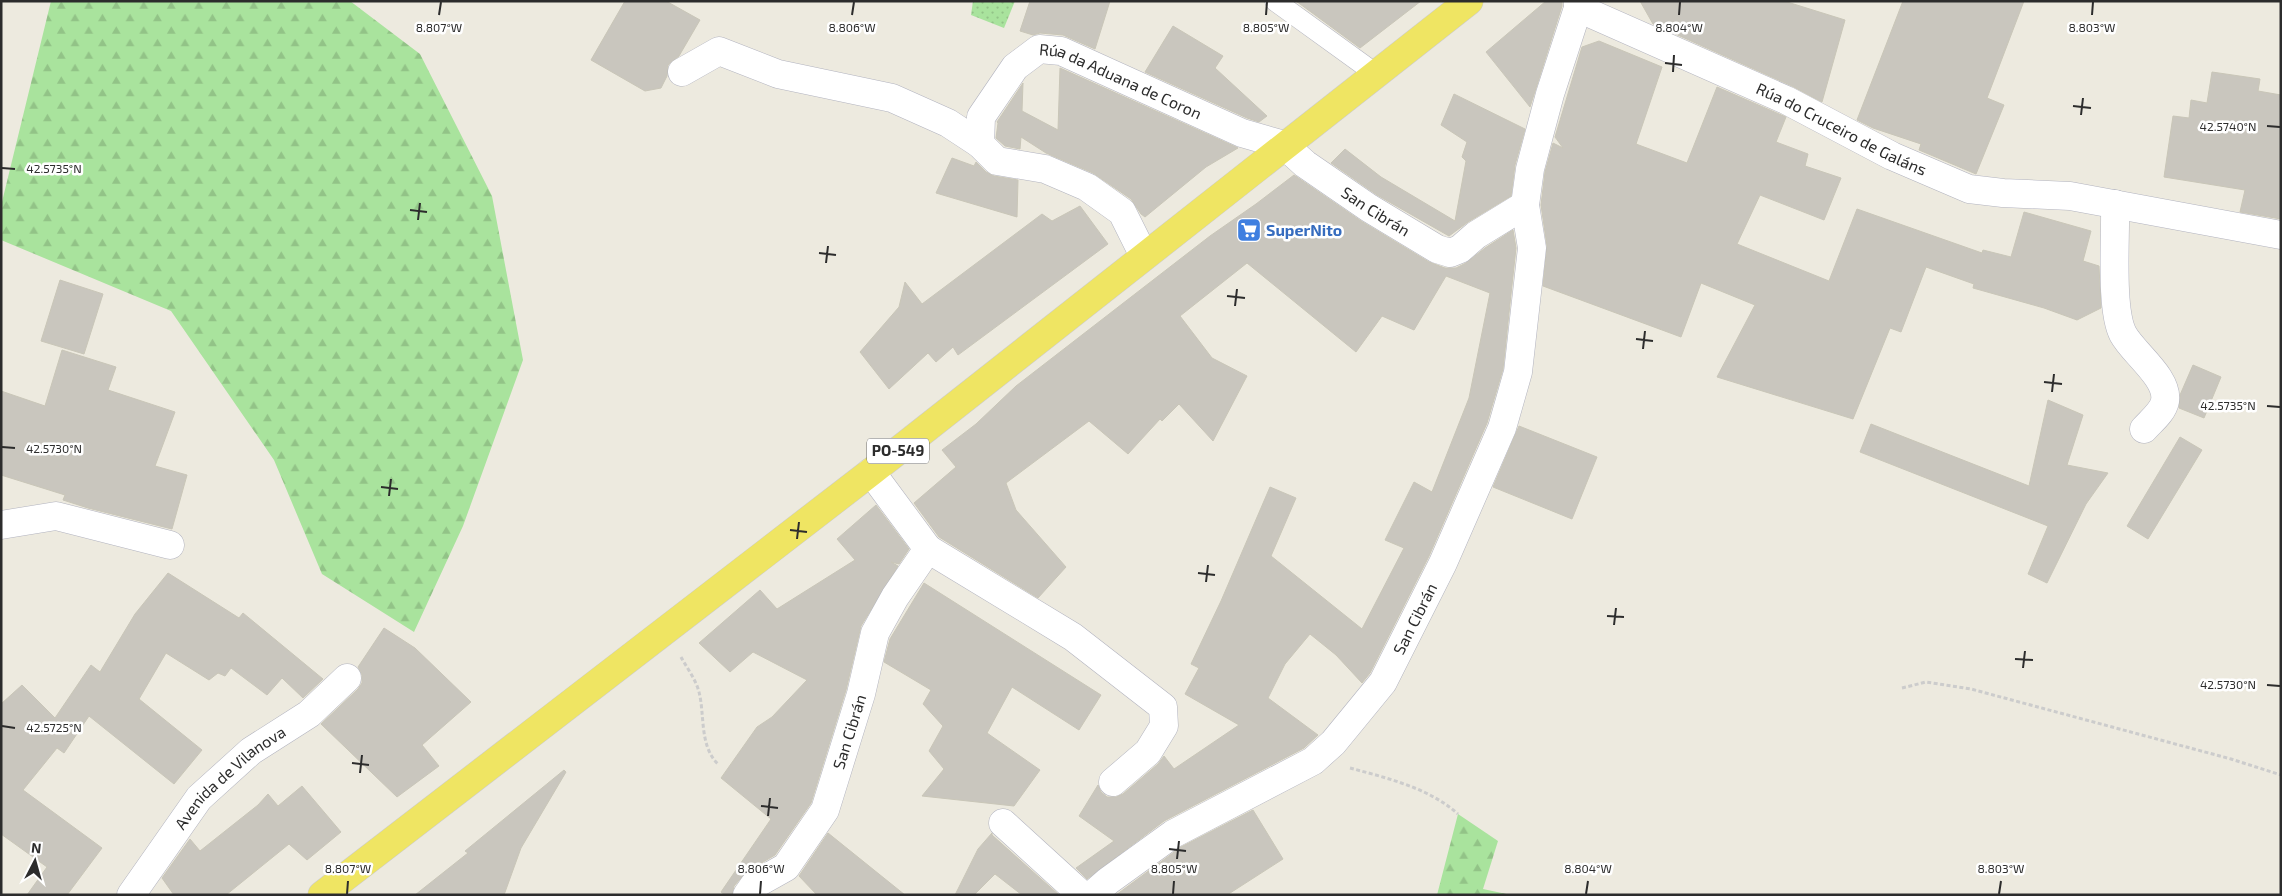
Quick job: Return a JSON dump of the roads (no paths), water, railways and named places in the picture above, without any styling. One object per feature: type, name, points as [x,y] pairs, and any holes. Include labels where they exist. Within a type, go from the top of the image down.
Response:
[{"type":"main road","name":"PO-549","points":[[322,895],[871,472],[1469,1]]},
{"type":"street","name":"Rúa do Cruceiro de Galáns","points":[[1578,5],[1786,100],[1892,156],[1969,189],[2004,194],[2070,196],[2281,235]]},
{"type":"street","name":"San Cibrán","points":[[1092,895],[1108,881],[1173,834],[1313,761],[1333,743],[1382,682],[1442,563],[1502,428],[1518,372],[1532,248],[1525,205],[1530,169],[1550,94],[1578,5]]},
{"type":"street","name":"Rúa da Aduana de Coron","points":[[980,144],[981,117],[1015,67],[1039,48],[1061,51],[1242,133],[1284,145]]},
{"type":"street","points":[[682,72],[719,51],[778,74],[892,98],[948,123],[980,144],[997,161],[1045,169],[1087,187],[1122,212],[1144,256]]},
{"type":"street","name":"San Cibrán","points":[[1284,145],[1305,164],[1369,208],[1437,249],[1450,253],[1460,249],[1476,235],[1525,205]]},
{"type":"street","points":[[2116,204],[2115,311],[2123,334],[2157,376],[2163,387],[2165,401],[2159,413],[2144,429]]},
{"type":"street","points":[[871,472],[928,549],[1073,637],[1164,707],[1164,726],[1148,752],[1113,782]]},
{"type":"street","points":[[1,525],[56,516],[170,545]]},
{"type":"street","name":"San Cibrán","points":[[747,895],[754,885],[786,867],[825,810],[856,712],[876,633],[895,597],[928,549]]},
{"type":"street","name":"Avenida de Vilanova","points":[[131,895],[199,798],[250,751],[308,714],[348,678]]},
{"type":"street","points":[[1003,823],[1082,895]]},
{"type":"lane","points":[[1275,1],[1376,74]]},
{"type":"place","name":"SuperNito","points":[[1249,230]]}]
